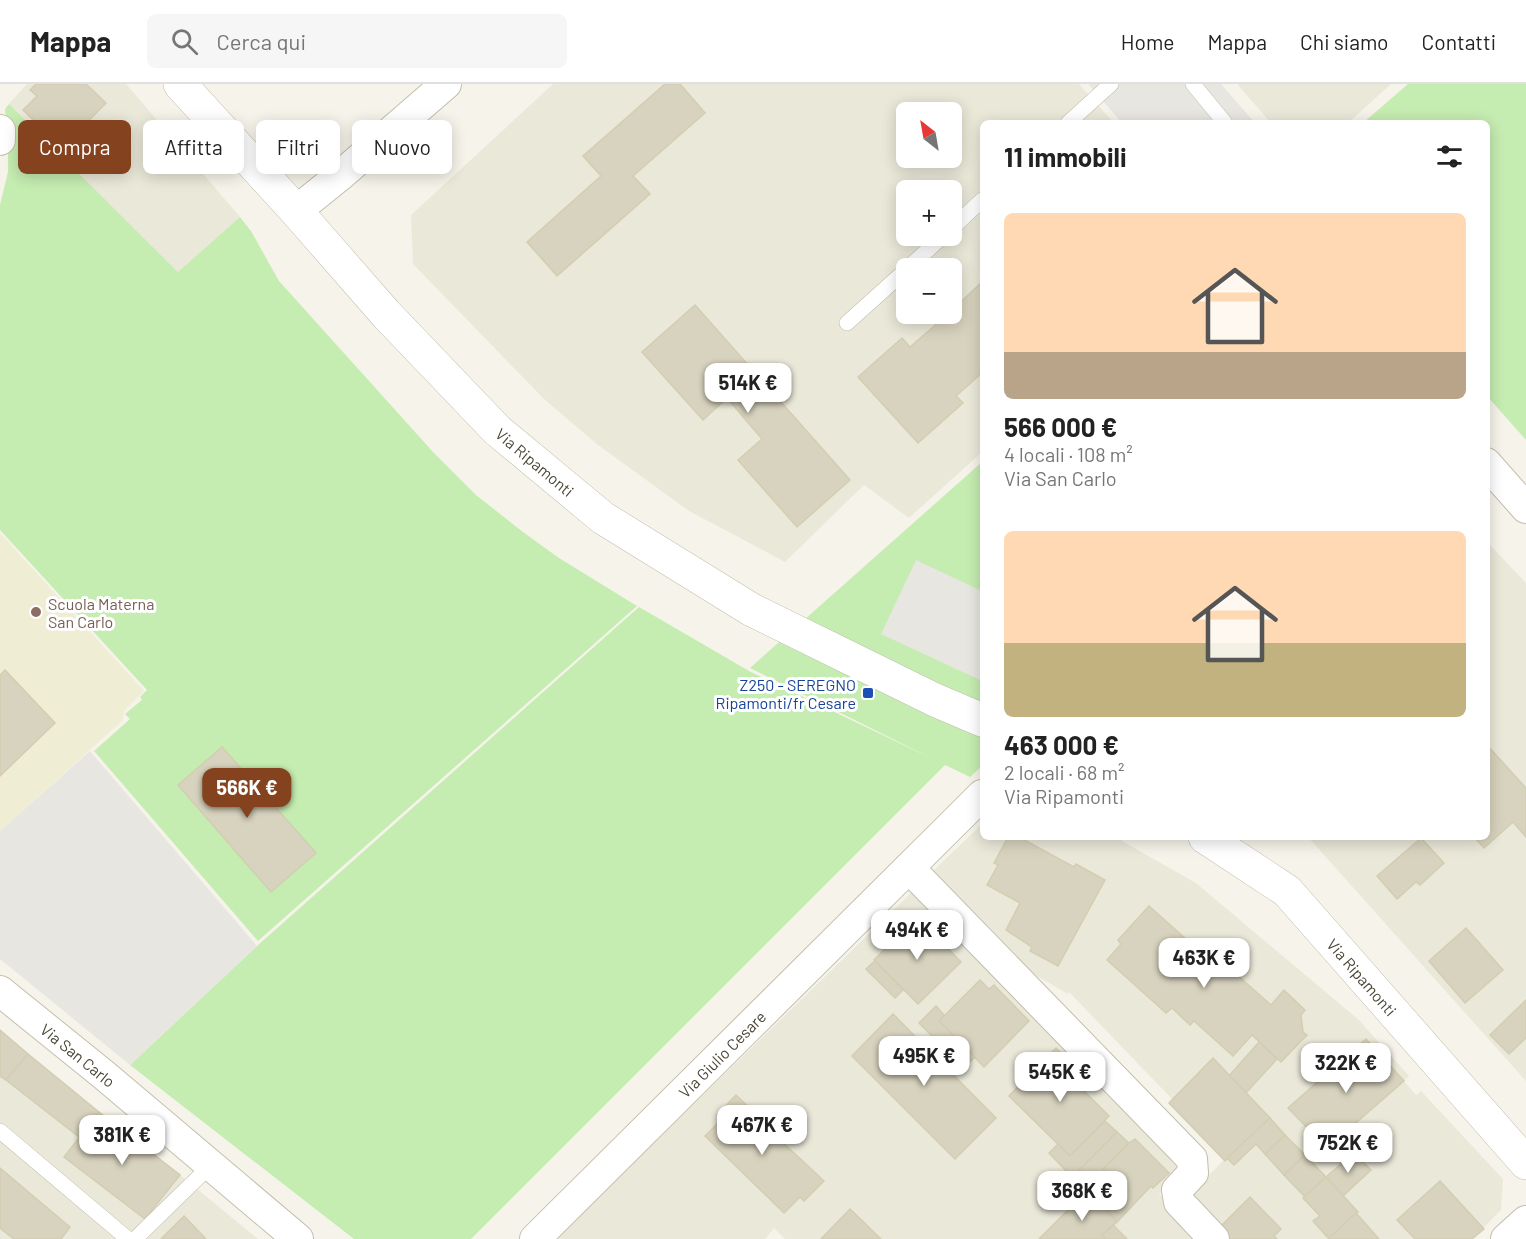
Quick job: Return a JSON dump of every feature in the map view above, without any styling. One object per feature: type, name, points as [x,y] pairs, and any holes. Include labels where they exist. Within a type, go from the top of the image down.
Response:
[{"type":"street","name":"Via Ripamonti","points":[[180,84],[386,314],[497,430],[603,518],[752,610],[935,700],[980,719]]},
{"type":"street","points":[[296,211],[446,84]]},
{"type":"street","points":[[0,130],[0,140]]},
{"type":"street","points":[[1490,468],[1526,508]]},
{"type":"street","name":"Via Giulio Cesare","points":[[534,1239],[980,797]]},
{"type":"street","name":"Via Ripamonti","points":[[1210,840],[1287,891],[1526,1163]]},
{"type":"street","points":[[909,868],[1192,1159],[1193,1173],[1177,1190],[1179,1202],[1214,1239]]},
{"type":"street","name":"Via San Carlo","points":[[0,991],[104,1075],[298,1239]]},
{"type":"street","points":[[1506,1239],[1526,1221]]},
{"type":"lane","points":[[1071,120],[1111,84]]},
{"type":"lane","points":[[1193,84],[1223,120]]},
{"type":"lane","points":[[962,218],[980,202]]},
{"type":"lane","points":[[919,258],[932,246]]},
{"type":"lane","points":[[847,323],[896,279]]},
{"type":"lane","points":[[0,1131],[128,1239]]},
{"type":"lane","points":[[135,1239],[211,1165]]},
{"type":"shaded area","points":[[27,84],[126,84],[157,120],[143,120],[143,174],[203,174],[240,217],[178,272],[79,174],[131,174],[131,120],[25,120],[9,104]]},
{"type":"shaded area","points":[[553,84],[1079,84],[1111,120],[980,120],[980,454],[909,518],[864,485],[785,562],[689,511],[598,445],[544,399],[413,264],[411,215]]},
{"type":"shaded area","points":[[1221,84],[1252,120],[1119,120],[1089,85]]},
{"type":"shaded area","points":[[1237,84],[1391,84],[1351,120],[1268,120]]},
{"type":"shaded area","name":"Scuola Materna San Carlo","points":[[0,533],[144,691],[124,711],[123,720],[0,831]]},
{"type":"shaded area","points":[[1490,545],[1526,583],[1526,1081],[1311,840],[1490,840]]},
{"type":"shaded area","points":[[916,560],[980,590],[980,680],[881,634]]},
{"type":"shaded area","points":[[90,751],[257,946],[130,1065],[0,959],[0,831]]},
{"type":"shaded area","points":[[980,826],[980,840],[1120,840],[1196,883],[1359,1020],[1409,1076],[1404,1081],[1416,1095],[1421,1091],[1503,1179],[1501,1210],[1472,1239],[1224,1239],[1190,1194],[1224,1160],[1169,1103],[1172,1099],[1069,992],[1068,994],[1035,975],[933,871]]},
{"type":"shaded area","points":[[913,891],[1181,1171],[1159,1194],[1204,1239],[785,1239],[774,1228],[765,1239],[555,1239]]},
{"type":"shaded area","points":[[0,1030],[99,1112],[258,1239],[0,1239]]},
{"type":"green space","points":[[1408,84],[1526,84],[1526,440],[1490,399],[1490,120],[1366,120]]},
{"type":"green space","points":[[9,104],[25,120],[18,120],[18,174],[79,174],[178,272],[240,217],[251,231],[279,281],[434,453],[476,495],[559,558],[637,606],[258,941],[94,751],[130,719],[125,714],[142,700],[140,697],[147,690],[0,530],[0,205],[8,172],[5,109]]},
{"type":"green space","points":[[980,464],[980,768],[970,777],[945,765],[471,1239],[354,1239],[130,1065],[257,946],[639,607],[749,671],[939,762],[750,668]]},
{"type":"building","points":[[36,84],[86,84],[106,103],[89,120],[33,120],[23,110],[37,96],[30,90]]},
{"type":"building","points":[[665,84],[680,84],[705,113],[633,176],[650,194],[557,276],[527,242],[601,176],[583,156]]},
{"type":"building","points":[[980,284],[980,375],[956,396],[963,403],[918,443],[858,377],[902,338],[910,347],[936,324],[962,324],[962,301]]},
{"type":"building","points":[[695,305],[850,480],[797,527],[738,460],[762,439],[727,398],[703,420],[642,352]]},
{"type":"building","points":[[5,670],[55,723],[0,776],[0,675]]},
{"type":"building","points":[[222,747],[316,853],[271,892],[178,785]]},
{"type":"building","points":[[1490,748],[1526,788],[1526,837],[1513,822],[1484,848],[1477,840],[1490,840]]},
{"type":"building","points":[[1006,840],[1024,840],[1074,867],[1076,864],[1105,880],[1058,966],[1030,951],[1032,947],[1006,930],[1020,903],[987,885],[998,865],[994,863]]},
{"type":"building","points":[[1419,840],[1423,840],[1444,863],[1420,885],[1416,882],[1397,899],[1377,876]]},
{"type":"building","points":[[1149,906],[1205,956],[1210,951],[1271,1005],[1284,990],[1305,1010],[1301,1015],[1303,1032],[1307,1035],[1281,1062],[1252,1035],[1233,1056],[1194,1021],[1190,1025],[1172,1008],[1166,1013],[1107,960],[1121,944],[1118,940]]},
{"type":"building","points":[[917,917],[961,962],[918,1004],[874,960]]},
{"type":"building","points":[[1466,928],[1503,970],[1465,1003],[1429,961]]},
{"type":"building","points":[[875,961],[903,990],[895,998],[866,969]]},
{"type":"building","points":[[980,980],[989,989],[994,985],[1029,1021],[984,1067],[939,1021]]},
{"type":"building","points":[[1526,1000],[1526,1038],[1509,1054],[1490,1035]]},
{"type":"building","points":[[936,1006],[944,1015],[939,1021],[975,1057],[964,1068],[919,1023]]},
{"type":"building","points":[[893,1014],[996,1118],[955,1159],[852,1056]]},
{"type":"building","points":[[0,1030],[28,1054],[6,1080],[0,1076]]},
{"type":"building","points":[[1366,1039],[1404,1081],[1327,1148],[1288,1108]]},
{"type":"building","points":[[1259,1042],[1277,1059],[1246,1093],[1229,1076]]},
{"type":"building","points":[[1056,1048],[1084,1075],[1076,1083],[1109,1116],[1070,1156],[1009,1096]]},
{"type":"building","points":[[28,1054],[99,1112],[79,1137],[6,1080]]},
{"type":"building","points":[[1213,1058],[1270,1118],[1225,1161],[1169,1103]]},
{"type":"building","points":[[736,1095],[760,1118],[762,1123],[824,1181],[804,1201],[800,1197],[784,1213],[705,1136],[721,1120],[717,1115]]},
{"type":"building","points":[[99,1112],[180,1175],[145,1219],[64,1157]]},
{"type":"building","points":[[1270,1118],[1285,1135],[1265,1154],[1256,1144],[1234,1165],[1227,1158]]},
{"type":"building","points":[[1105,1121],[1117,1132],[1072,1177],[1049,1153],[1058,1144],[1070,1156]]},
{"type":"building","points":[[1117,1132],[1129,1143],[1103,1169],[1106,1172],[1087,1191],[1072,1177]]},
{"type":"building","points":[[1285,1135],[1305,1155],[1284,1175],[1265,1154]]},
{"type":"building","points":[[1135,1139],[1169,1173],[1153,1188],[1151,1186],[1117,1222],[1087,1191],[1106,1172],[1103,1169]]},
{"type":"building","points":[[1354,1153],[1371,1170],[1343,1196],[1326,1177]]},
{"type":"building","points":[[1305,1155],[1326,1177],[1305,1197],[1284,1175]]},
{"type":"building","points":[[0,1168],[70,1227],[61,1239],[14,1239],[0,1228]]},
{"type":"building","points":[[1326,1177],[1358,1212],[1329,1239],[1313,1221],[1320,1216],[1303,1198]]},
{"type":"building","points":[[1440,1181],[1484,1229],[1472,1239],[1415,1239],[1397,1220]]},
{"type":"building","points":[[1087,1191],[1117,1222],[1102,1235],[1106,1239],[1039,1239]]},
{"type":"building","points":[[1250,1197],[1281,1229],[1274,1236],[1277,1239],[1224,1239],[1216,1231]]},
{"type":"building","points":[[850,1209],[881,1239],[821,1239]]},
{"type":"building","points":[[1356,1213],[1379,1239],[1329,1238]]},
{"type":"building","points":[[184,1216],[206,1239],[161,1239]]},
{"type":"building","points":[[1113,1225],[1127,1239],[1106,1239],[1102,1235]]},
{"type":"place","name":"Scuola Materna San Carlo","points":[[36,612]]},
{"type":"place","name":"Z250 - SEREGNO Ripamonti/fr Cesare","points":[[868,693]]}]
